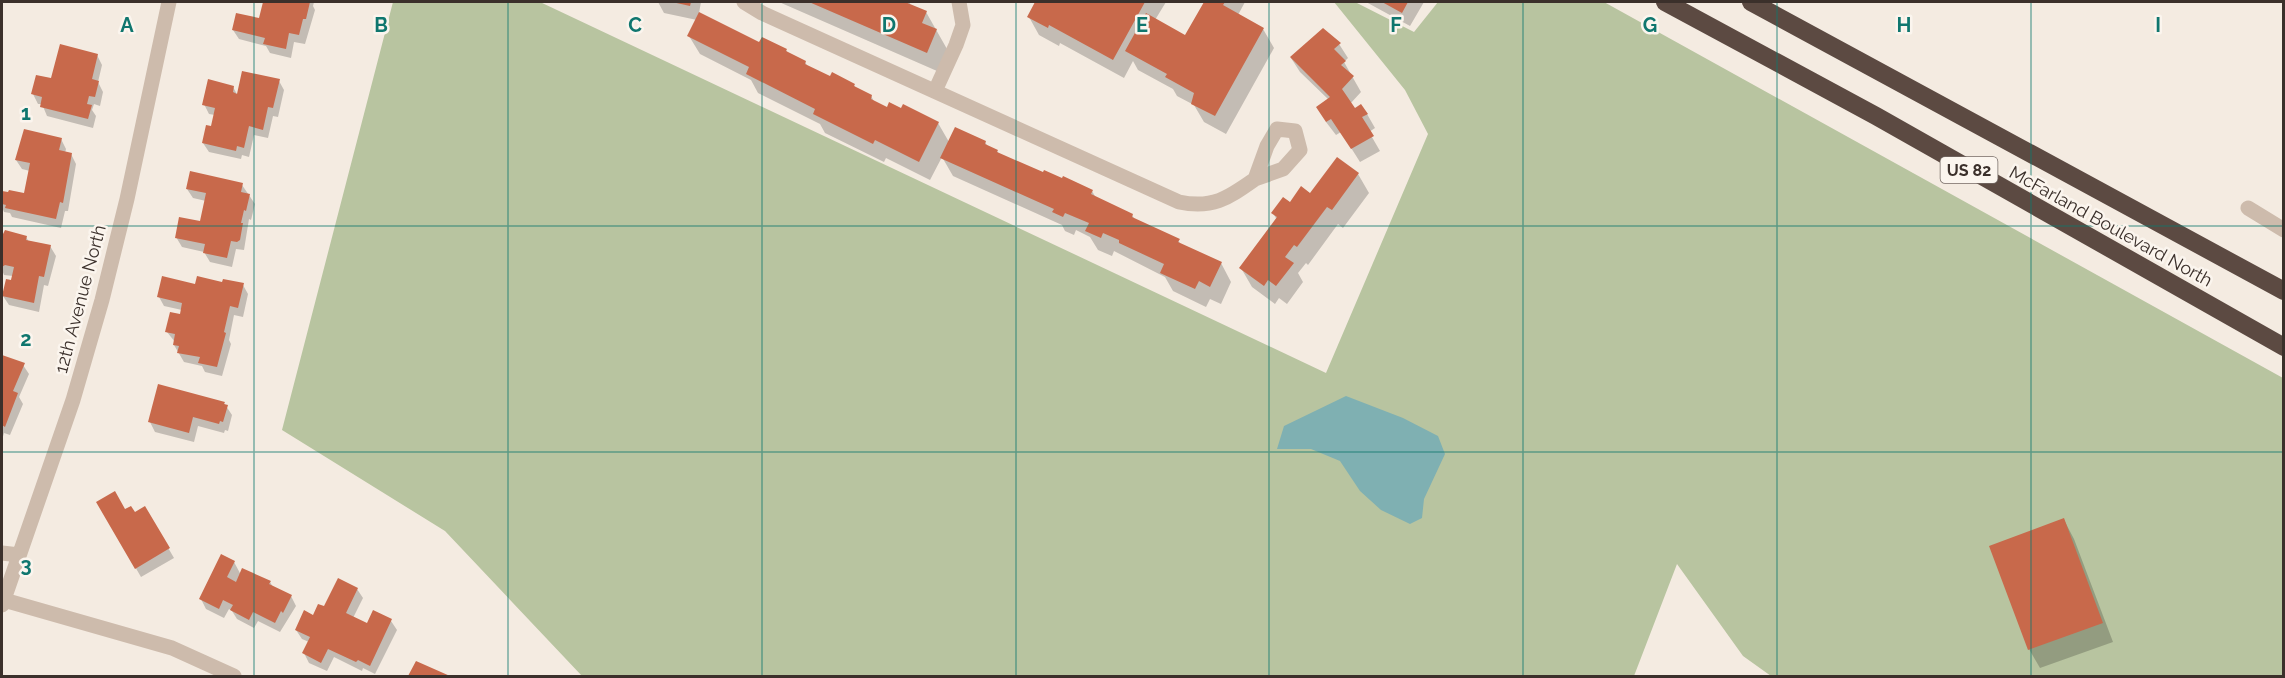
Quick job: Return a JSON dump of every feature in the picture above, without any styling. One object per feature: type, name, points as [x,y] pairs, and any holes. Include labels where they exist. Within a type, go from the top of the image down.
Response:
[{"type":"highway","name":"McFarland Boulevard North","points":[[1665,2],[1876,116],[2283,347]]},
{"type":"highway","name":"McFarland Boulevard North","points":[[1751,2],[2283,291]]},
{"type":"street","name":"12th Avenue North","points":[[2,602],[73,400],[102,300],[127,199],[169,2]]},
{"type":"street","points":[[744,2],[762,14],[1179,202],[1198,206],[1217,202],[1256,180]]},
{"type":"street","points":[[935,92],[963,25],[959,2]]},
{"type":"street","points":[[2248,208],[2283,230]]},
{"type":"street","points":[[2,553],[19,555]]},
{"type":"street","points":[[2,602],[172,648],[234,676]]},
{"type":"green space","points":[[393,2],[540,2],[1326,373],[1428,134],[1405,90],[1334,2],[1355,2],[1414,32],[1438,2],[1604,2],[2283,378],[2283,676],[1771,676],[1743,656],[1677,564],[1634,676],[582,676],[445,531],[282,430]]},
{"type":"water","points":[[1346,396],[1403,418],[1438,436],[1445,454],[1424,499],[1422,518],[1410,524],[1381,510],[1360,491],[1340,461],[1311,449],[1277,449],[1284,426]]},
{"type":"building","points":[[263,2],[310,2],[299,35],[289,33],[286,49],[263,44],[265,38],[232,30],[236,13],[259,18]]},
{"type":"building","points":[[672,2],[691,2],[690,6]]},
{"type":"building","points":[[809,2],[905,2],[927,11],[922,23],[937,29],[927,53]]},
{"type":"building","points":[[1035,2],[1145,2],[1113,60],[1049,25],[1048,28],[1027,17]]},
{"type":"building","points":[[1204,2],[1225,2],[1223,5],[1264,28],[1215,116],[1191,104],[1194,93],[1165,77],[1167,74],[1125,51],[1146,13],[1185,35]]},
{"type":"building","points":[[1382,2],[1408,2],[1402,13]]},
{"type":"building","points":[[699,12],[759,42],[762,37],[787,49],[786,51],[806,61],[805,64],[830,76],[832,72],[855,84],[854,86],[872,95],[871,99],[887,107],[889,102],[901,108],[903,104],[939,122],[919,162],[875,140],[873,144],[813,114],[815,109],[746,74],[749,67],[687,36]]},
{"type":"building","points":[[1323,28],[1341,43],[1334,49],[1346,61],[1341,65],[1354,76],[1342,89],[1355,108],[1361,104],[1368,114],[1362,117],[1374,136],[1351,149],[1331,119],[1326,122],[1316,107],[1330,97],[1290,57]]},
{"type":"building","points":[[60,44],[98,54],[92,79],[99,81],[95,97],[89,96],[87,104],[92,105],[88,119],[40,107],[42,97],[31,94],[36,75],[51,78]]},
{"type":"building","points":[[242,71],[280,79],[273,108],[268,107],[263,130],[249,126],[244,148],[237,146],[236,151],[202,143],[206,125],[211,126],[215,108],[202,105],[208,79],[234,86],[233,92],[237,94]]},
{"type":"building","points":[[955,127],[986,141],[985,144],[998,150],[997,152],[1043,172],[1044,170],[1062,178],[1063,176],[1093,190],[1091,194],[1133,214],[1132,217],[1222,262],[1210,287],[1199,281],[1195,289],[1160,273],[1164,264],[1103,233],[1101,238],[1085,231],[1089,223],[1065,213],[1063,217],[1052,212],[1054,209],[940,158]]},
{"type":"building","points":[[24,129],[62,138],[59,150],[72,153],[63,203],[60,202],[56,219],[5,208],[6,205],[2,204],[2,191],[24,193],[30,163],[15,160]]},
{"type":"building","points":[[1337,157],[1359,173],[1332,210],[1327,207],[1297,247],[1294,245],[1285,257],[1294,263],[1276,286],[1268,280],[1264,286],[1239,268],[1277,217],[1271,213],[1283,197],[1290,202],[1301,186],[1310,193]]},
{"type":"building","points":[[190,171],[243,183],[241,192],[250,194],[241,223],[243,223],[240,240],[231,241],[227,258],[203,253],[205,244],[175,238],[179,217],[200,221],[206,193],[186,189]]},
{"type":"building","points":[[5,230],[27,236],[26,240],[51,245],[44,277],[39,276],[34,303],[2,296],[6,279],[11,280],[14,267],[5,265],[2,267],[2,236]]},
{"type":"building","points":[[162,276],[195,284],[197,276],[222,282],[223,279],[244,283],[238,308],[230,306],[217,367],[198,363],[200,357],[177,353],[179,346],[173,345],[175,334],[165,332],[170,312],[180,314],[182,303],[157,297]]},
{"type":"building","points":[[2,355],[25,363],[13,391],[18,393],[5,427],[2,425]]},
{"type":"building","points":[[158,384],[225,402],[224,404],[228,405],[223,422],[220,421],[219,424],[193,417],[189,433],[148,422]]},
{"type":"building","points":[[115,491],[125,509],[131,506],[135,512],[145,506],[170,548],[135,569],[96,502]]},
{"type":"building","points":[[2064,518],[2103,623],[2028,650],[1989,546]]},
{"type":"building","points":[[221,554],[235,561],[227,577],[236,582],[242,568],[271,581],[269,584],[292,595],[275,623],[253,612],[249,620],[230,610],[233,605],[223,600],[219,609],[199,599]]},
{"type":"building","points":[[338,578],[358,588],[346,613],[367,623],[373,610],[392,619],[370,666],[328,649],[321,663],[302,653],[310,637],[295,630],[304,610],[313,615],[318,604],[324,606]]},
{"type":"building","points":[[416,661],[450,676],[408,676]]}]
